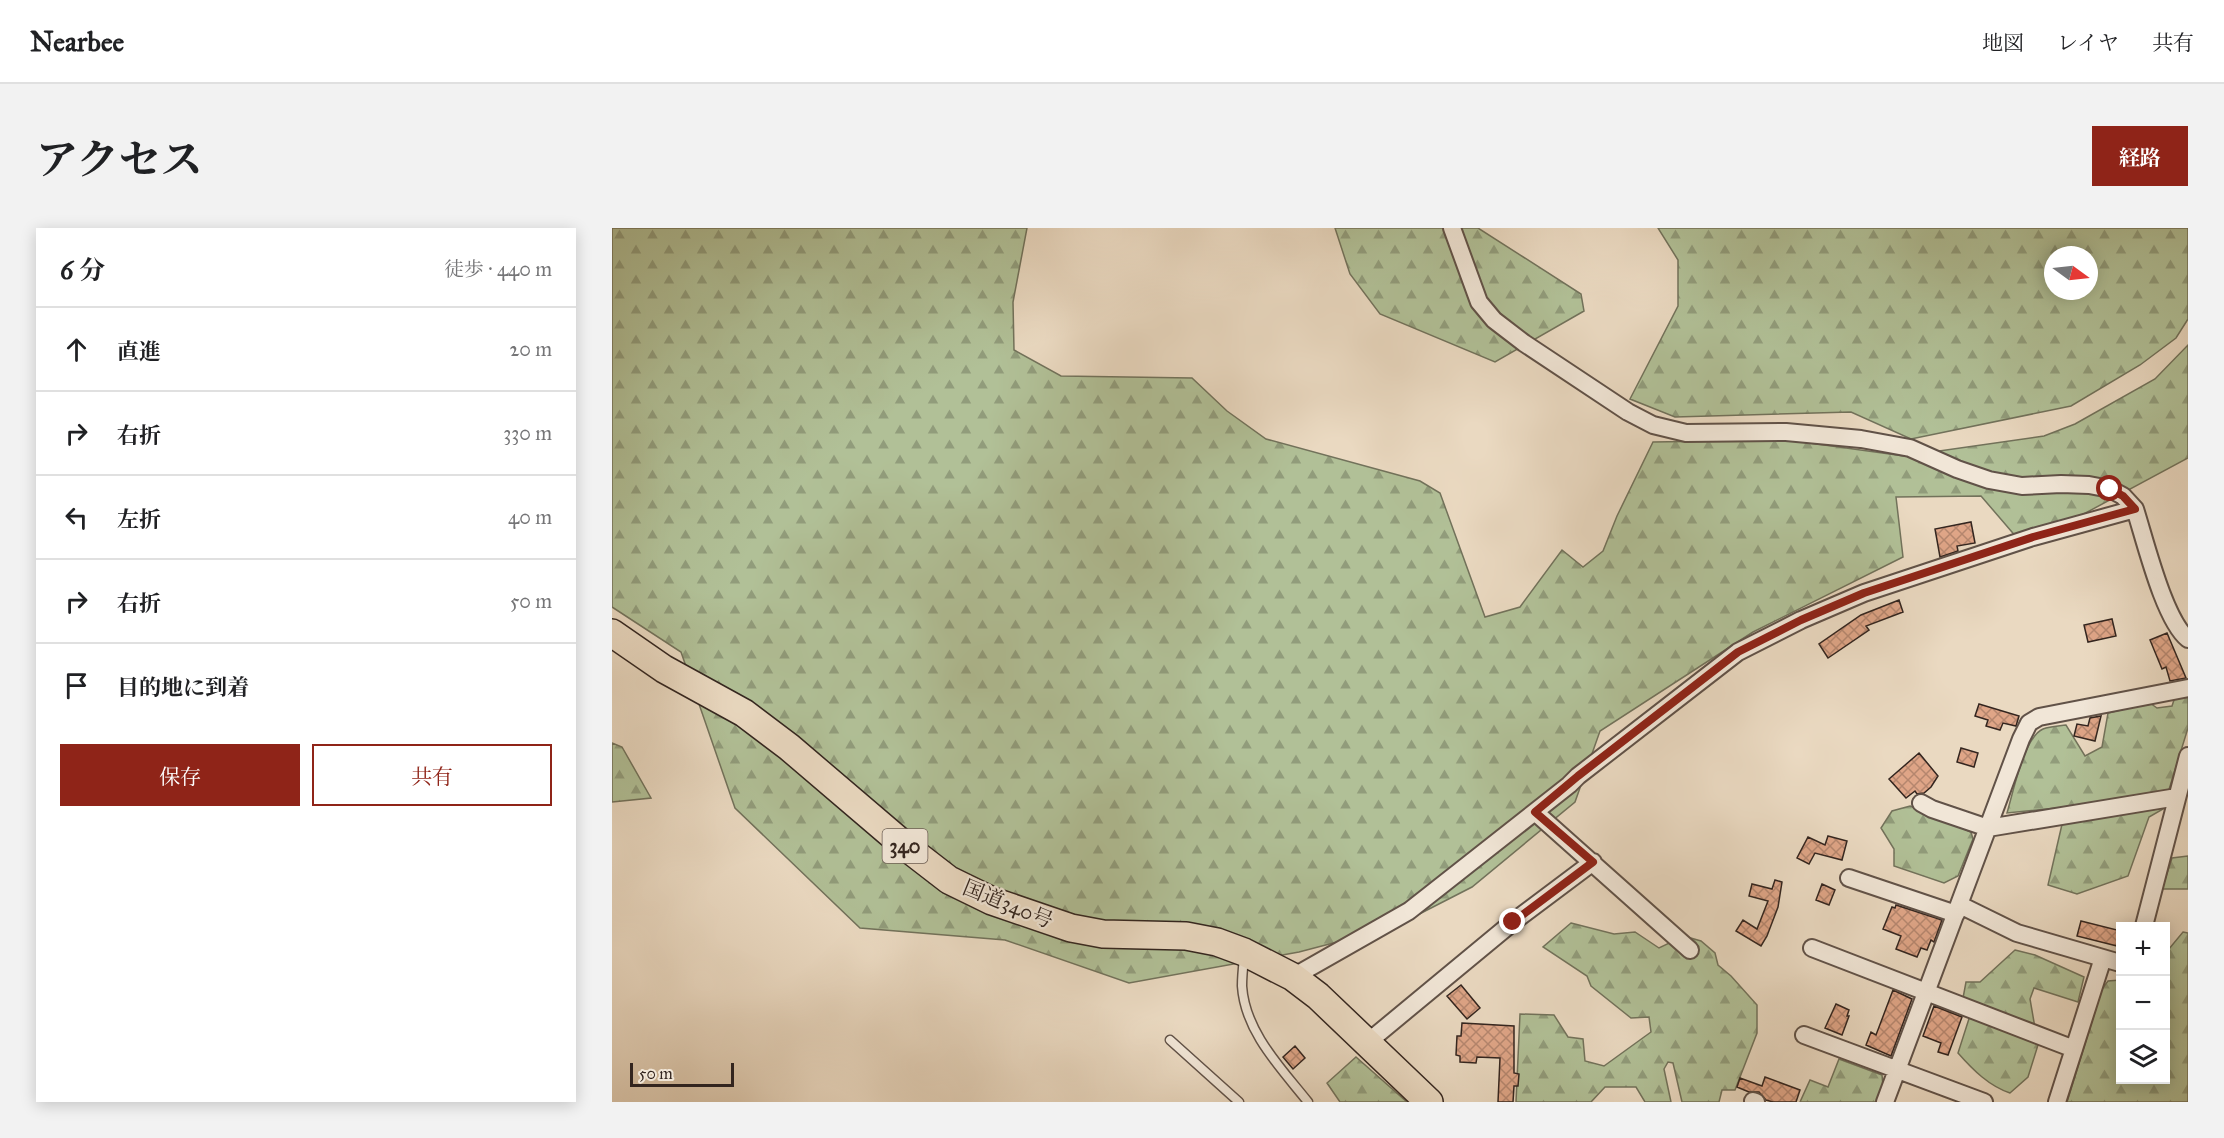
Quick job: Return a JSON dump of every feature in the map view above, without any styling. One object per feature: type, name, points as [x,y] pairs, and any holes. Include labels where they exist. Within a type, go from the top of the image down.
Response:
[{"type":"highway","name":"国道340号","points":[[612,633],[664,669],[744,713],[789,747],[905,846],[949,880],[992,901],[1071,928],[1103,934],[1186,936],[1217,942],[1244,952],[1293,977],[1318,996],[1429,1102]]},
{"type":"street","points":[[1452,228],[1479,302],[1494,320],[1524,343],[1653,426],[1686,433],[1785,432],[1861,439],[1910,448],[1957,469],[1989,480],[2022,486],[2089,485],[2110,489],[2123,496],[2135,509],[2168,609],[2188,639]]},
{"type":"street","points":[[1293,977],[1409,911],[1738,652],[1801,620],[1864,593],[2033,537],[2135,509]]},
{"type":"street","points":[[1885,1102],[2029,723],[2039,717],[2188,688]]},
{"type":"street","points":[[2145,922],[2188,756]]},
{"type":"street","points":[[1921,803],[1988,828],[2177,796]]},
{"type":"street","points":[[1535,812],[1690,950]]},
{"type":"street","points":[[1368,1042],[1513,922],[1593,862]]},
{"type":"street","points":[[1850,878],[1958,910],[2017,933],[2116,962]]},
{"type":"street","points":[[1812,948],[2074,1049]]},
{"type":"street","points":[[2057,1102],[2103,958]]},
{"type":"street","points":[[1804,1035],[1984,1102]]},
{"type":"lane","points":[[1244,952],[1242,987],[1250,1016],[1265,1050],[1308,1102]]},
{"type":"lane","points":[[1170,1040],[1239,1102]]},
{"type":"green space","points":[[612,228],[1027,228],[1013,302],[1014,350],[1061,376],[1192,378],[1227,411],[1266,439],[1420,481],[1440,493],[1485,617],[1520,607],[1562,550],[1583,567],[1603,551],[1617,516],[1653,442],[1788,440],[1904,456],[2044,436],[2075,424],[2155,379],[2188,345],[2188,458],[2024,546],[1981,496],[1896,497],[1903,557],[1753,632],[1600,731],[1575,802],[1472,887],[1394,927],[1299,952],[1129,983],[1005,940],[860,928],[735,808],[681,652],[612,607]]},
{"type":"green space","points":[[1335,228],[1478,228],[1581,294],[1584,311],[1495,362],[1380,314],[1350,274]]},
{"type":"green space","points":[[1658,228],[2188,228],[2188,319],[2176,338],[2140,365],[2071,406],[1911,439],[1851,412],[1675,417],[1630,399],[1678,306],[1678,260]]},
{"type":"green space","points":[[2188,692],[2188,728],[2163,809],[2149,817],[2128,876],[2077,894],[2048,885],[2066,807],[2007,813],[2020,766],[2036,734],[2046,728],[2066,725],[2085,756],[2102,747],[2108,713],[2150,703],[2157,708],[2172,706],[2176,694]]},
{"type":"green space","points":[[612,743],[622,747],[651,798],[612,802]]},
{"type":"green space","points":[[1910,806],[1971,832],[1973,839],[1958,876],[1944,883],[1894,866],[1894,849],[1881,828],[1892,811]]},
{"type":"green space","points":[[2188,856],[2188,889],[2162,889],[2172,858]]},
{"type":"green space","points":[[1571,923],[1614,934],[1635,932],[1659,948],[1684,936],[1701,941],[1715,953],[1718,965],[1757,1005],[1757,1033],[1735,1090],[1722,1090],[1719,1102],[1682,1102],[1673,1063],[1668,1062],[1664,1069],[1671,1102],[1645,1102],[1636,1087],[1605,1087],[1591,1102],[1516,1102],[1520,1014],[1554,1015],[1568,1037],[1583,1039],[1585,1061],[1604,1066],[1651,1032],[1649,1017],[1631,1018],[1591,986],[1587,976],[1543,947]]},
{"type":"green space","points":[[2183,932],[2188,933],[2188,1102],[2067,1102],[2102,989],[2108,981],[2116,980],[2116,1084],[2170,1084],[2170,948]]},
{"type":"green space","points":[[2015,950],[2035,955],[2084,977],[2078,1002],[2034,988],[2030,999],[2038,1045],[2028,1077],[2010,1093],[1982,1077],[1958,1053],[1974,1003],[1963,998],[1966,982],[1980,982]]},
{"type":"green space","points":[[1356,1057],[1407,1102],[1340,1102],[1327,1083]]},
{"type":"green space","points":[[1839,1059],[1882,1075],[1883,1086],[1877,1102],[1800,1102],[1810,1080],[1828,1087]]},
{"type":"building","points":[[1971,522],[1975,543],[1957,546],[1958,551],[1940,557],[1935,529]]},
{"type":"building","points":[[1899,600],[1903,612],[1866,626],[1869,630],[1828,658],[1819,644],[1861,615]]},
{"type":"building","points":[[2112,619],[2116,636],[2088,642],[2084,625]]},
{"type":"building","points":[[2167,633],[2186,678],[2170,681],[2166,667],[2162,669],[2150,640]]},
{"type":"building","points":[[1979,704],[2019,716],[2016,726],[2003,723],[2000,730],[1986,726],[1988,720],[1975,716]]},
{"type":"building","points":[[2101,716],[2095,741],[2074,736],[2077,724],[2088,726],[2090,718]]},
{"type":"building","points":[[1961,748],[1978,753],[1974,767],[1957,762]]},
{"type":"building","points":[[1919,753],[1938,776],[1924,793],[1917,794],[1915,791],[1906,798],[1889,779]]},
{"type":"building","points":[[1828,836],[1847,841],[1842,860],[1815,853],[1809,864],[1797,858],[1808,837],[1825,845]]},
{"type":"building","points":[[1775,880],[1782,882],[1778,907],[1761,946],[1736,931],[1743,920],[1757,929],[1768,901],[1749,896],[1752,884],[1772,889]]},
{"type":"building","points":[[1822,884],[1835,890],[1829,905],[1816,900]]},
{"type":"building","points":[[1896,905],[1942,920],[1934,942],[1931,940],[1927,950],[1921,948],[1917,957],[1896,949],[1901,936],[1883,929],[1892,907],[1895,908]]},
{"type":"building","points":[[2081,921],[2116,930],[2116,946],[2077,936]]},
{"type":"building","points":[[1461,985],[1480,1008],[1467,1019],[1447,996]]},
{"type":"building","points":[[1893,990],[1912,999],[1891,1056],[1866,1045],[1871,1032],[1876,1035]]},
{"type":"building","points":[[1836,1004],[1849,1010],[1842,1035],[1825,1028]]},
{"type":"building","points":[[1934,1006],[1962,1017],[1948,1055],[1938,1052],[1941,1043],[1923,1036]]},
{"type":"building","points":[[1462,1023],[1514,1026],[1514,1073],[1519,1074],[1518,1086],[1514,1086],[1513,1102],[1498,1102],[1500,1058],[1477,1057],[1476,1063],[1460,1062],[1460,1056],[1456,1055],[1457,1036],[1461,1036]]},
{"type":"building","points":[[1295,1046],[1305,1058],[1293,1069],[1283,1057]]},
{"type":"building","points":[[1765,1077],[1800,1090],[1796,1102],[1773,1102],[1766,1100],[1759,1092],[1749,1092],[1737,1087],[1740,1078],[1762,1086]]},
{"type":"route","points":[[1513,922],[1593,862],[1535,812],[1738,652],[1801,620],[1864,593],[2033,537],[2135,509],[2123,496],[2110,489]]}]
